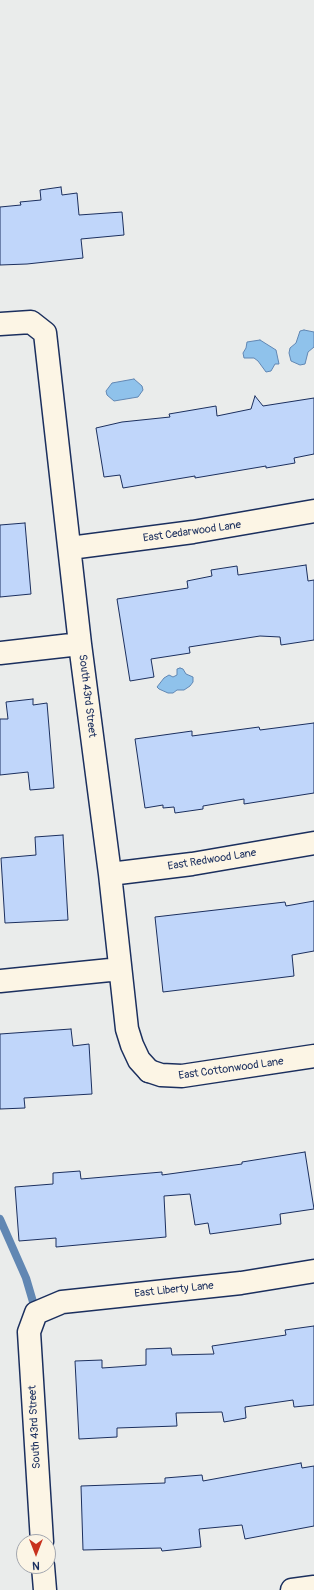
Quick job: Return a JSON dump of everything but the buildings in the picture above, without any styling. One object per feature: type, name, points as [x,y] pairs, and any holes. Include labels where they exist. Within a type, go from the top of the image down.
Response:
[{"type":"street","name":"South 43rd Street","points":[[0,324],[31,322],[45,333],[80,644],[110,874],[127,1029],[139,1060],[149,1070]]},
{"type":"street","name":"East Cedarwood Lane","points":[[70,548],[199,531],[314,511]]},
{"type":"street","points":[[0,653],[80,644]]},
{"type":"street","name":"East Redwood Lane","points":[[110,874],[192,864],[314,844]]},
{"type":"street","points":[[0,981],[120,968]]},
{"type":"street","name":"East Cottonwood Lane","points":[[149,1070],[161,1075],[182,1076],[314,1056]]},
{"type":"street","name":"East Liberty Lane","points":[[36,1313],[62,1302],[241,1282],[314,1271]]},
{"type":"street","name":"South 43rd Street","points":[[36,1313],[29,1332],[42,1534]]},
{"type":"street","points":[[44,1574],[45,1590]]},
{"type":"street","points":[[292,1590],[314,1587]]},
{"type":"water","points":[[304,330],[314,332],[314,347],[308,352],[305,364],[300,365],[291,361],[289,353],[290,348],[296,343],[300,331]]},
{"type":"water","points":[[260,340],[276,350],[279,364],[275,364],[271,371],[266,372],[254,358],[244,358],[243,353],[247,342]]},
{"type":"water","points":[[134,379],[142,386],[143,390],[138,397],[114,401],[107,395],[106,391],[112,383]]},
{"type":"water","points":[[177,669],[183,669],[186,674],[193,677],[193,682],[190,686],[184,690],[177,690],[173,693],[168,693],[157,687],[164,678],[169,675],[173,677],[177,675]]},
{"type":"waterway","points":[[0,1219],[26,1278],[36,1312]]}]
